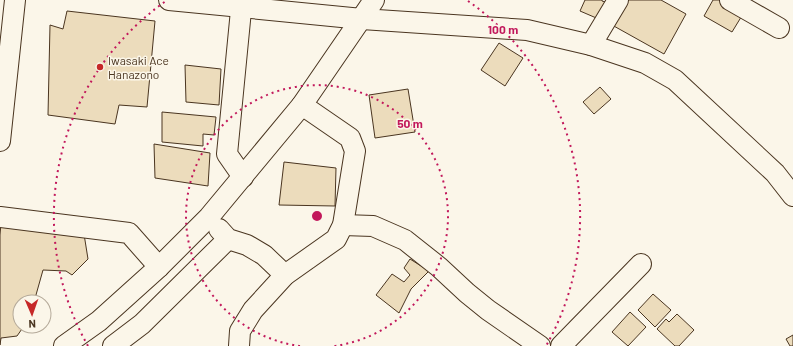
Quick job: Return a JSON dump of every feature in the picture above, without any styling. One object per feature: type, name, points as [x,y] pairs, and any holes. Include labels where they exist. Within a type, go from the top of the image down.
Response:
[{"type":"street","points":[[0,141],[15,0]]},
{"type":"street","points":[[169,0],[241,4],[362,19],[527,30],[591,45],[645,63],[675,80],[775,173],[793,196]]},
{"type":"street","points":[[64,346],[99,321],[159,267],[209,217],[302,105],[374,0]]},
{"type":"street","points":[[591,45],[618,0]]},
{"type":"street","points":[[730,0],[779,28]]},
{"type":"street","points":[[241,4],[227,154],[243,177]]},
{"type":"street","points":[[239,346],[240,331],[253,310],[285,275],[336,239],[342,225],[356,151],[350,138],[302,105]]},
{"type":"street","points":[[0,217],[129,233],[159,267]]},
{"type":"street","points":[[209,217],[228,239],[247,245],[264,255],[285,275]]},
{"type":"street","points":[[342,225],[373,226],[405,240],[439,267],[466,293],[540,346]]},
{"type":"street","points":[[113,346],[142,324],[228,239]]},
{"type":"street","points":[[561,346],[641,264]]},
{"type":"building","points":[[585,0],[602,0],[609,3],[601,20],[580,11]]},
{"type":"building","points":[[626,0],[661,0],[686,14],[664,54],[612,25]]},
{"type":"building","points":[[713,0],[731,0],[746,9],[732,32],[704,16]]},
{"type":"building","name":"Iwasaki Ace Hanazono","points":[[67,11],[155,21],[147,107],[119,105],[115,124],[48,115],[50,25],[63,29]]},
{"type":"building","points":[[499,43],[523,58],[505,86],[481,70]]},
{"type":"building","points":[[185,65],[221,69],[219,105],[186,102]]},
{"type":"building","points":[[600,87],[611,99],[594,114],[583,102]]},
{"type":"building","points":[[408,89],[415,132],[375,138],[369,95]]},
{"type":"building","points":[[162,112],[216,117],[214,135],[203,134],[203,146],[162,142]]},
{"type":"building","points":[[154,144],[210,153],[208,186],[155,178]]},
{"type":"building","points":[[284,162],[336,168],[335,206],[279,205]]},
{"type":"building","points":[[1,223],[84,234],[88,259],[72,275],[66,271],[43,270],[36,294],[12,294],[12,334],[18,334],[17,336],[1,338],[0,345]]},
{"type":"building","points":[[410,259],[429,271],[411,289],[399,313],[376,295],[392,274],[404,282],[410,275],[404,268]]},
{"type":"building","points":[[653,294],[671,310],[655,327],[638,310]]},
{"type":"building","points":[[630,312],[646,327],[628,346],[612,332]]},
{"type":"building","points":[[677,314],[694,330],[679,346],[675,346],[657,329],[666,319],[669,322]]},
{"type":"building","points":[[793,335],[793,346],[790,346],[786,339]]},
{"type":"place","name":"Iwasaki Ace Hanazono","points":[[100,67]]}]
